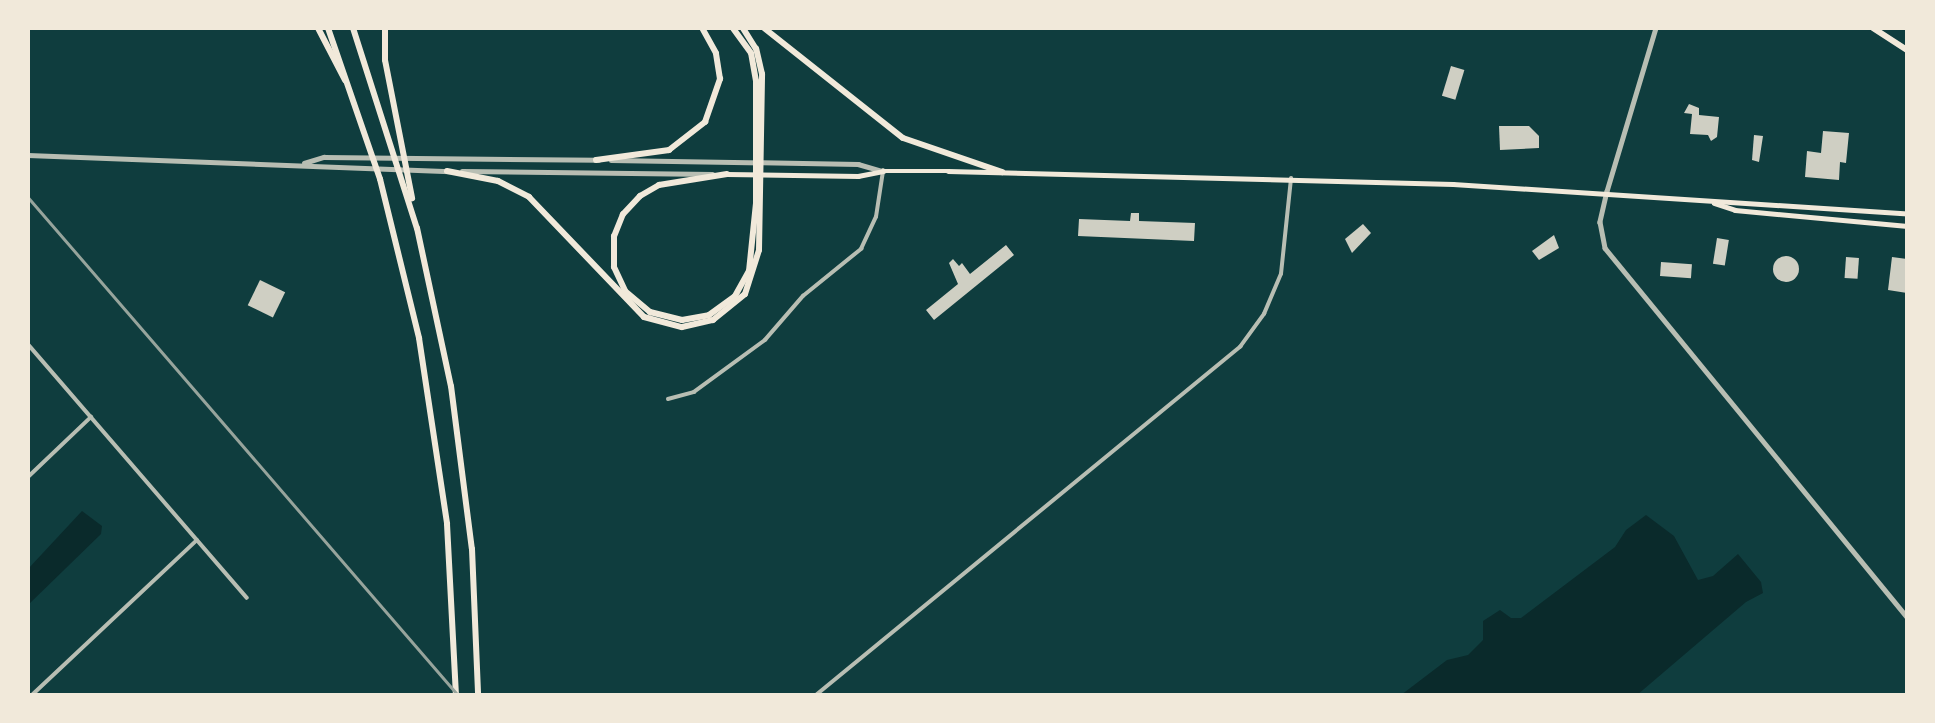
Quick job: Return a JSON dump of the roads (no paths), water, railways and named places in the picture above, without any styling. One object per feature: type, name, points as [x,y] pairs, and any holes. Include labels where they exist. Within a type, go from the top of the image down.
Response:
[{"type":"highway","points":[[318,28],[350,88]]},
{"type":"highway","points":[[328,28],[365,131],[386,201],[433,417],[455,626],[456,695]]},
{"type":"highway","points":[[353,28],[411,203],[460,440],[478,655],[478,695]]},
{"type":"highway","points":[[385,28],[385,60],[411,203]]},
{"type":"highway","points":[[596,160],[669,150],[705,122],[720,79],[716,53],[702,28]]},
{"type":"highway","points":[[733,28],[748,47],[755,68],[759,136]]},
{"type":"highway","points":[[447,171],[498,181],[529,197],[632,308],[674,327],[705,324],[741,299],[757,268],[761,65],[743,28]]},
{"type":"highway","points":[[764,28],[903,138],[1002,172]]},
{"type":"highway","points":[[1873,28],[1907,50]]},
{"type":"highway","points":[[727,174],[659,185],[626,210],[615,230],[612,255],[617,277],[632,299],[654,315],[675,320],[699,318],[723,307],[739,291],[749,271],[758,204]]},
{"type":"main road","points":[[727,174],[858,176],[883,171],[1002,172],[1607,191],[1710,202],[1735,210],[1907,226]]},
{"type":"main road","points":[[1710,202],[1737,199],[1907,213]]},
{"type":"street","points":[[1656,28],[1607,191],[1601,231],[1610,256],[1907,617]]},
{"type":"street","points":[[30,155],[303,164],[325,169],[727,174]]},
{"type":"street","points":[[303,164],[324,157],[596,160],[858,164],[883,171],[876,217],[861,248],[803,296],[765,340],[694,392],[668,400]]},
{"type":"street","points":[[478,159],[478,172]]},
{"type":"street","points":[[816,695],[1232,356],[1264,314],[1281,274],[1291,179]]},
{"type":"street","points":[[28,344],[247,598]]},
{"type":"street","points":[[28,477],[91,417]]},
{"type":"street","points":[[32,695],[197,540]]},
{"type":"water","points":[[82,511],[102,526],[101,534],[28,605],[28,569]]},
{"type":"water","points":[[1646,515],[1674,536],[1698,580],[1713,576],[1738,554],[1761,582],[1763,593],[1746,602],[1637,695],[1401,695],[1447,660],[1468,655],[1483,640],[1483,621],[1500,610],[1511,618],[1521,618],[1615,547],[1626,530]]},
{"type":"railway","points":[[28,197],[458,695]]}]
